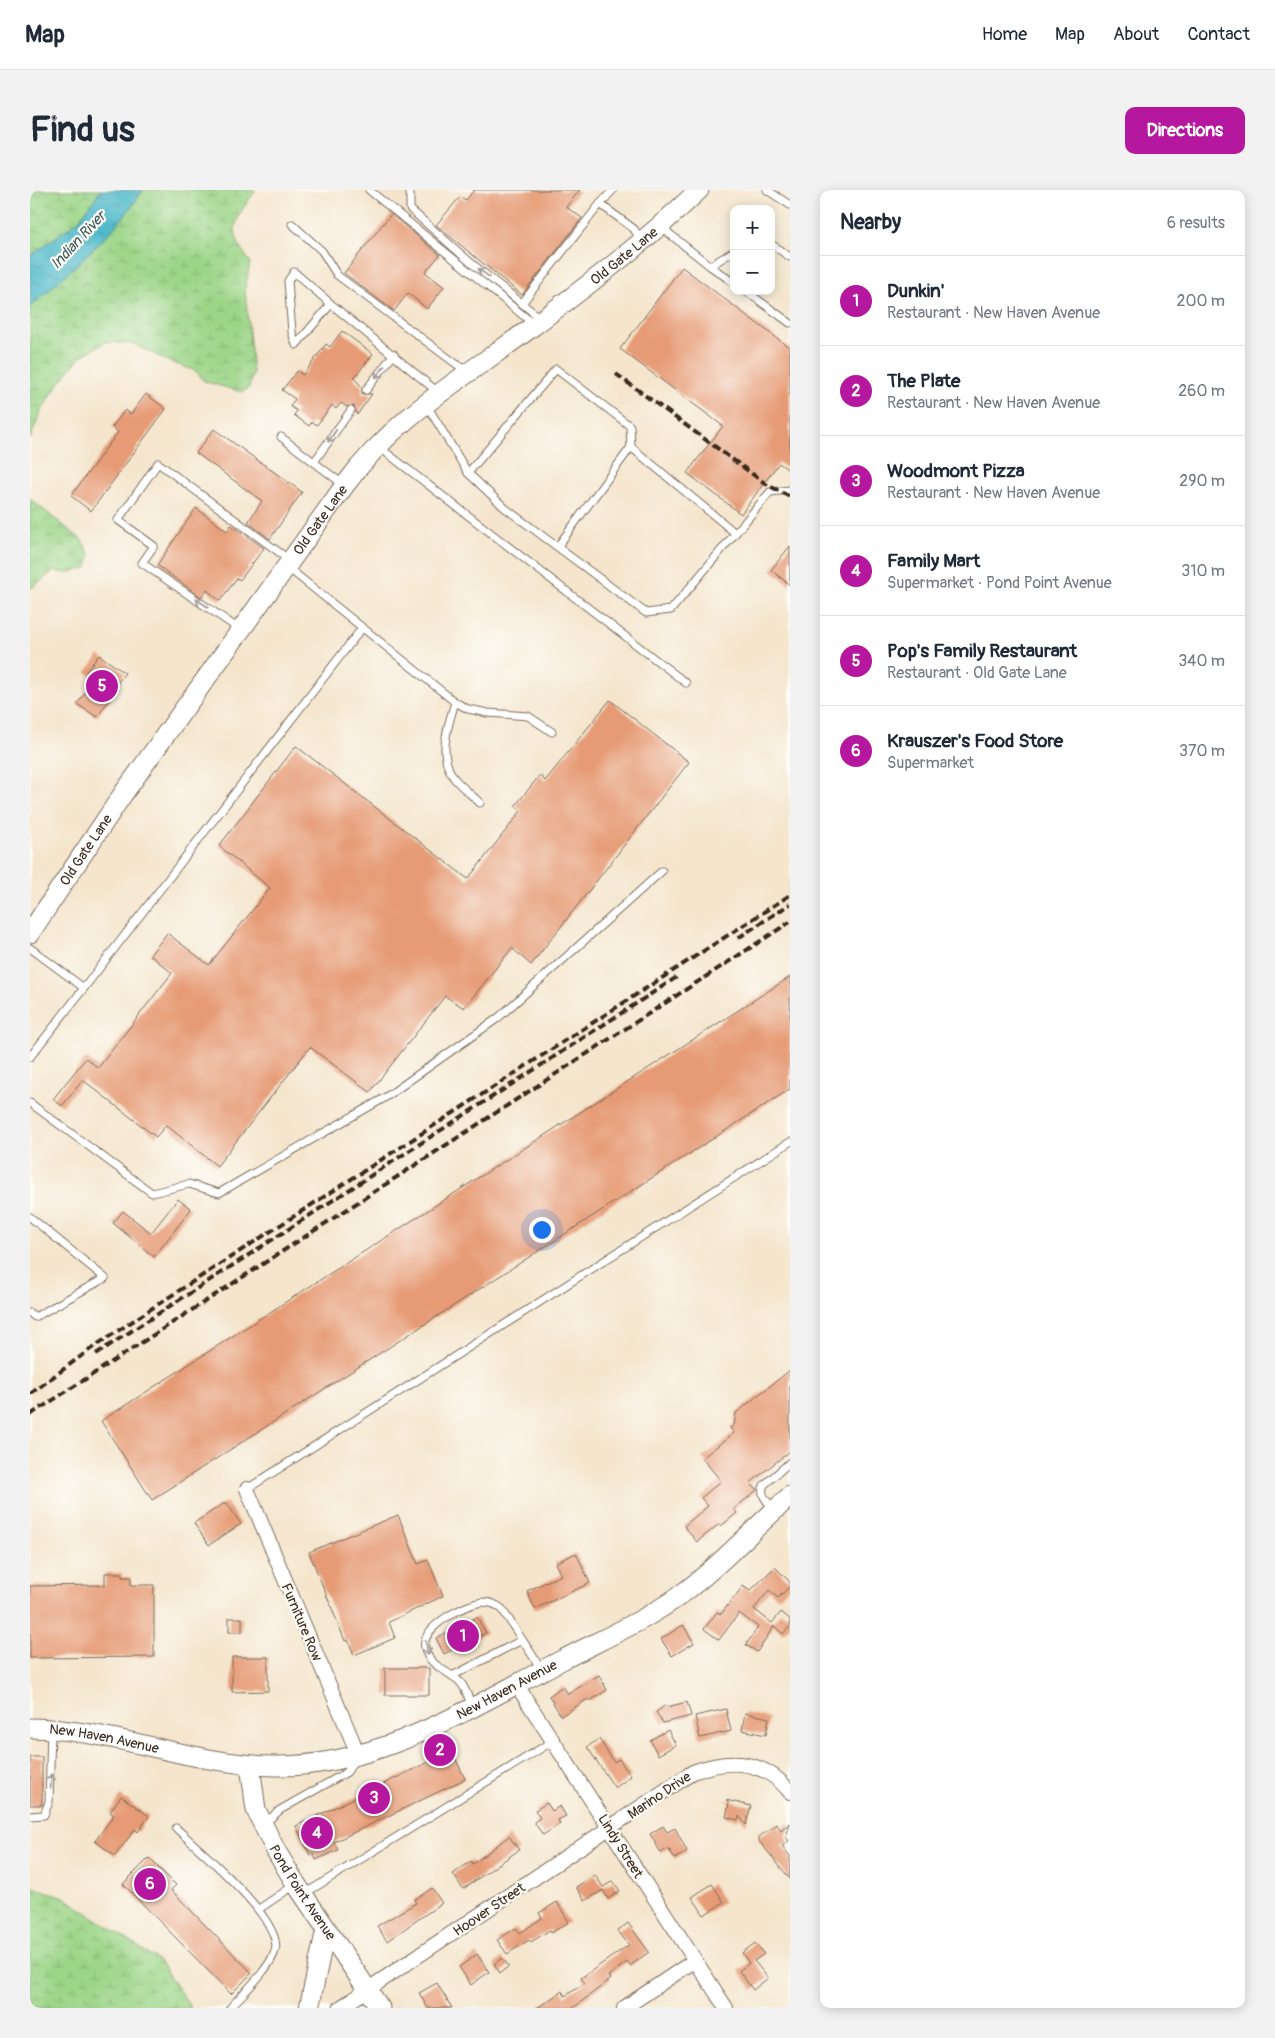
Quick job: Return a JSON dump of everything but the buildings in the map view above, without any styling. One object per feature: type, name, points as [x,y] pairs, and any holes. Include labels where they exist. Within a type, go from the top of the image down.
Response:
[{"type":"main road","name":"Old Gate Lane","points":[[30,933],[123,794],[345,485],[376,445],[433,398],[538,322],[661,227],[699,190]]},
{"type":"main road","name":"New Haven Avenue","points":[[30,1728],[82,1732],[177,1753],[250,1765],[279,1766],[358,1754],[434,1727],[652,1613],[686,1591],[720,1562],[790,1496]]},
{"type":"main road","name":"Pond Point Avenue","points":[[250,1765],[253,1796],[263,1825],[299,1890],[380,2008]]},
{"type":"main road","points":[[309,2008],[326,1929]]},
{"type":"street","name":"Furniture Row","points":[[247,1489],[358,1754]]},
{"type":"street","name":"Lindy Street","points":[[516,1684],[726,2008]]},
{"type":"street","name":"Marino Drive","points":[[610,1828],[680,1779],[707,1766],[736,1762],[762,1769],[779,1780],[790,1792]]},
{"type":"street","name":"Hoover Street","points":[[340,2008],[610,1828]]},
{"type":"street","points":[[624,2008],[694,1961]]},
{"type":"lane","points":[[368,190],[538,322]]},
{"type":"lane","points":[[410,190],[410,209],[470,262],[523,302],[538,322]]},
{"type":"lane","points":[[523,302],[613,190]]},
{"type":"lane","points":[[767,190],[790,205]]},
{"type":"lane","points":[[600,204],[634,230],[642,242]]},
{"type":"lane","points":[[292,224],[322,251],[337,275],[467,372]]},
{"type":"lane","points":[[661,227],[730,279]]},
{"type":"lane","points":[[775,247],[790,258]]},
{"type":"lane","points":[[710,266],[730,254]]},
{"type":"lane","points":[[331,304],[296,345],[292,332],[288,281],[294,272],[394,354],[433,398],[468,474],[505,508],[646,613],[671,610],[734,532],[770,492],[790,490]]},
{"type":"lane","points":[[752,295],[790,323]]},
{"type":"lane","points":[[366,390],[394,354]]},
{"type":"lane","points":[[468,474],[556,369],[630,426],[632,448],[558,546]]},
{"type":"lane","points":[[314,462],[351,410]]},
{"type":"lane","points":[[281,437],[345,485]]},
{"type":"lane","points":[[376,445],[686,683]]},
{"type":"lane","points":[[632,448],[734,532]]},
{"type":"lane","points":[[242,630],[142,563],[154,546],[118,520],[158,463],[289,564],[362,628],[454,702],[468,709],[488,713],[528,716],[552,732]]},
{"type":"lane","points":[[30,1057],[362,628]]},
{"type":"lane","points":[[454,702],[445,736],[446,755],[453,777],[480,803]]},
{"type":"lane","points":[[30,1103],[152,1193],[189,1184],[219,1193],[386,1097],[498,1018],[662,870]]},
{"type":"lane","points":[[30,948],[84,988]]},
{"type":"lane","points":[[247,1489],[790,1142]]},
{"type":"lane","points":[[30,1217],[105,1278],[35,1317],[30,1313]]},
{"type":"lane","points":[[774,1510],[762,1495],[762,1490],[764,1485],[790,1462]]},
{"type":"lane","points":[[472,1707],[461,1683],[430,1660],[424,1648],[425,1637],[430,1629],[465,1607],[485,1602],[502,1609],[542,1670]]},
{"type":"lane","points":[[452,1676],[522,1640]]},
{"type":"lane","points":[[30,1816],[44,1815],[49,1802],[51,1729]]},
{"type":"lane","points":[[259,1909],[299,1890],[553,1741]]},
{"type":"lane","points":[[263,1825],[280,1810],[347,1772],[358,1754]]},
{"type":"lane","points":[[176,1828],[259,1909],[272,1929],[276,1949],[271,1960],[230,2008]]},
{"type":"green space","points":[[30,190],[101,190],[79,220],[30,256]]},
{"type":"green space","points":[[143,190],[256,190],[242,209],[236,225],[238,241],[250,262],[245,290],[253,373],[249,388],[241,392],[204,381],[196,371],[165,360],[134,344],[106,342],[81,356],[59,383],[41,412],[30,439],[30,307],[106,236],[133,205]]},
{"type":"green space","points":[[30,499],[82,540],[90,555],[87,568],[66,573],[54,571],[30,589]]},
{"type":"green space","points":[[30,1886],[64,1897],[159,1961],[191,2008],[30,2008]]},
{"type":"water","name":"Indian River","points":[[101,190],[143,190],[133,205],[106,236],[30,307],[30,256],[79,220]]},
{"type":"railway","points":[[616,374],[766,484],[790,497]]},
{"type":"railway","points":[[30,1394],[92,1348],[163,1301],[790,895]]},
{"type":"railway","points":[[738,938],[790,904]]},
{"type":"railway","points":[[30,1415],[790,922]]},
{"type":"railway","points":[[96,1354],[677,977]]},
{"type":"place","name":"Pop's Family Restaurant","points":[[102,686]]},
{"type":"place","name":"Dunkin'","points":[[463,1636]]},
{"type":"place","name":"The Plate","points":[[440,1750]]},
{"type":"place","name":"Woodmont Pizza","points":[[374,1798]]},
{"type":"place","name":"Family Mart","points":[[317,1833]]},
{"type":"place","name":"Krauszer's Food Store","points":[[150,1884]]}]
